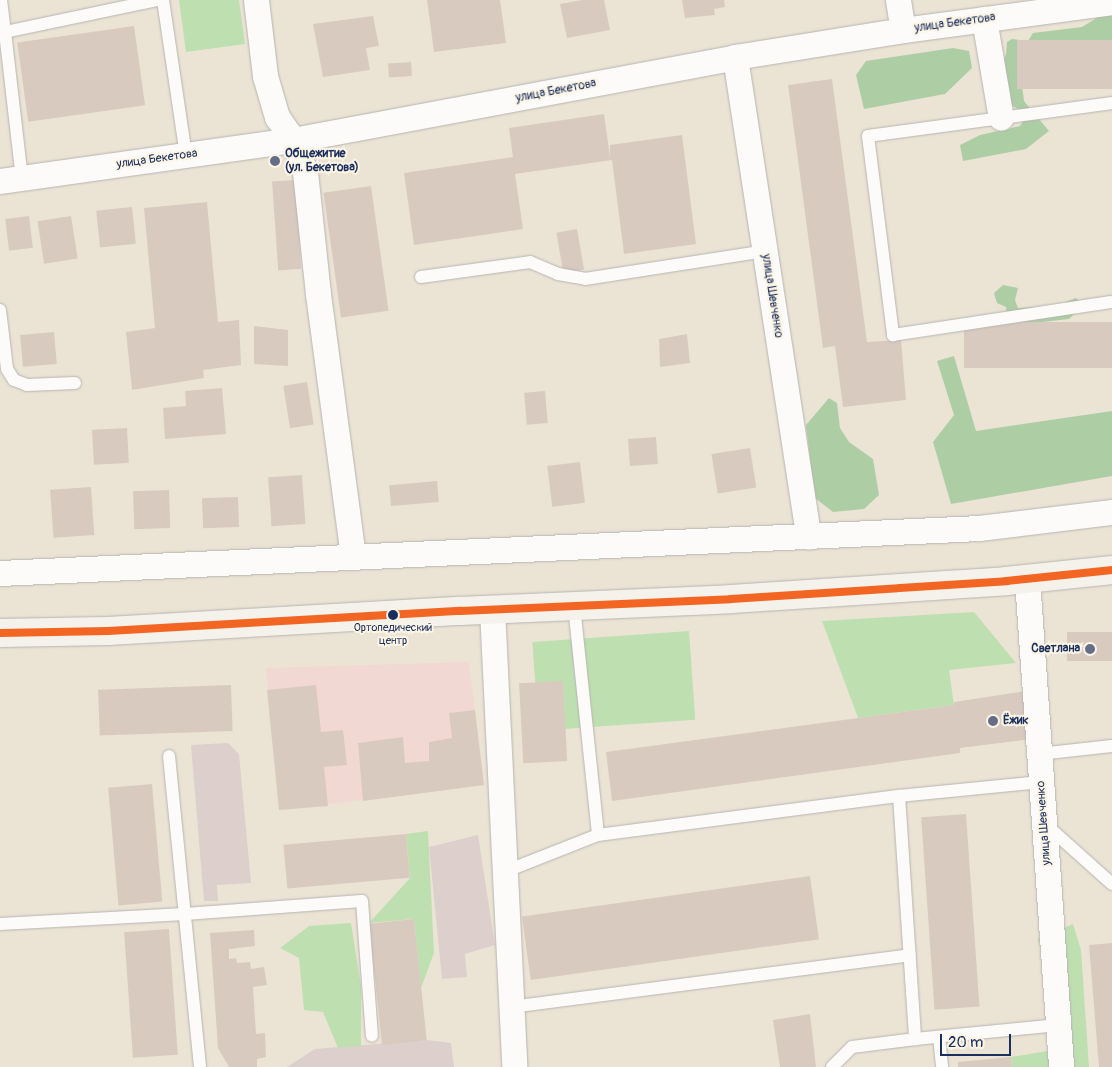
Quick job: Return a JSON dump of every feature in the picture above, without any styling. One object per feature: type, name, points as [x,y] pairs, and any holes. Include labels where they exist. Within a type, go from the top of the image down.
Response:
[{"type":"street","points":[[256,0],[265,76],[277,116],[293,140],[305,172],[353,557]]},
{"type":"street","points":[[898,0],[903,30]]},
{"type":"street","name":"улица Бекетова","points":[[11,180],[293,140],[735,57],[984,19],[1032,6],[1112,2]]},
{"type":"street","points":[[984,19],[1001,118]]},
{"type":"street","name":"улица Шевченко","points":[[735,57],[808,536]]},
{"type":"street","points":[[0,573],[979,528],[1112,512]]},
{"type":"street","points":[[0,633],[108,631],[492,609],[731,599],[1027,579],[1112,570]]},
{"type":"street","name":"улица Шевченко","points":[[1027,579],[1061,1067]]},
{"type":"street","points":[[492,609],[514,1067]]},
{"type":"lane","points":[[1,0],[11,180]]},
{"type":"lane","points":[[2,33],[157,0]]},
{"type":"lane","points":[[163,0],[186,155]]},
{"type":"lane","points":[[1112,103],[868,136],[893,335],[1112,302]]},
{"type":"lane","points":[[421,277],[530,262],[558,274],[585,279],[765,251]]},
{"type":"lane","points":[[0,310],[8,369],[14,380],[27,384],[76,383]]},
{"type":"lane","points":[[574,606],[598,835]]},
{"type":"lane","points":[[1039,754],[1112,746]]},
{"type":"lane","points":[[168,756],[200,1067]]},
{"type":"lane","points":[[504,872],[598,835],[899,796],[1041,782]]},
{"type":"lane","points":[[899,796],[915,1039]]},
{"type":"lane","points":[[1044,823],[1112,884]]},
{"type":"lane","points":[[0,924],[184,914],[362,901],[372,1036]]},
{"type":"lane","points":[[511,1008],[910,955]]},
{"type":"lane","points":[[832,1067],[852,1047],[1058,1025]]},
{"type":"lane","points":[[939,1037],[942,1067]]},
{"type":"shaded area","points":[[469,662],[484,785],[279,810],[266,668]]},
{"type":"shaded area","points":[[228,743],[239,754],[251,883],[217,885],[218,901],[204,901],[191,745]]},
{"type":"shaded area","points":[[478,835],[495,945],[465,954],[467,977],[442,979],[429,847]]},
{"type":"shaded area","points":[[427,1040],[451,1043],[454,1067],[287,1067],[315,1049]]},
{"type":"green space","points":[[179,0],[239,0],[245,44],[186,52]]},
{"type":"green space","points":[[1108,11],[1112,11],[1112,40],[1018,52],[1024,101],[1049,131],[1026,149],[963,161],[960,145],[980,135],[1020,126],[1027,115],[1007,102],[999,72],[1006,54],[1007,42],[1012,39],[1028,41],[1033,33],[1082,27]]},
{"type":"green space","points":[[953,48],[969,51],[972,68],[945,94],[864,109],[856,75],[866,61]]},
{"type":"green space","points":[[1003,285],[1018,288],[1015,300],[1018,308],[1049,306],[1058,310],[1066,302],[1076,298],[1083,306],[1069,319],[1008,326],[1006,307],[997,303],[994,293]]},
{"type":"green space","points":[[954,356],[976,431],[1112,411],[1112,476],[951,504],[933,442],[954,415],[937,361]]},
{"type":"green space","points":[[829,398],[837,403],[840,428],[849,442],[873,459],[879,495],[864,509],[833,512],[815,498],[806,425]]},
{"type":"green space","points":[[974,612],[1016,663],[949,670],[954,705],[858,718],[822,621]]},
{"type":"green space","points":[[689,631],[695,720],[539,731],[532,642]]},
{"type":"green space","points":[[428,831],[434,953],[421,988],[414,919],[369,923],[410,878],[406,834]]},
{"type":"green space","points":[[351,923],[361,986],[361,1046],[338,1048],[323,1012],[304,1010],[299,958],[280,948],[309,926]]},
{"type":"green space","points":[[1073,924],[1081,950],[1089,1067],[1012,1067],[1011,1057],[1065,1048],[1059,970],[1037,939]]},
{"type":"building","points":[[427,0],[500,0],[506,43],[434,52]]},
{"type":"building","points":[[582,0],[604,0],[610,30],[567,38],[560,4]]},
{"type":"building","points":[[682,0],[724,0],[725,7],[714,9],[715,15],[685,18]]},
{"type":"building","points":[[373,16],[379,46],[366,48],[370,70],[323,77],[313,24]]},
{"type":"building","points":[[134,26],[145,105],[28,122],[17,42]]},
{"type":"building","points":[[1017,40],[1112,40],[1112,89],[1017,89]]},
{"type":"building","points":[[411,62],[412,76],[389,78],[388,64]]},
{"type":"building","points":[[832,79],[867,342],[901,340],[906,400],[843,407],[835,346],[823,348],[788,85]]},
{"type":"building","points":[[604,114],[610,157],[610,145],[682,135],[696,244],[624,254],[612,160],[515,174],[523,229],[414,245],[404,173],[513,157],[509,128]]},
{"type":"building","points":[[295,180],[301,269],[278,270],[272,182]]},
{"type":"building","points":[[371,186],[389,311],[341,317],[323,193]]},
{"type":"building","points":[[207,202],[218,322],[239,320],[241,365],[203,370],[204,378],[132,390],[126,332],[155,328],[144,208]]},
{"type":"building","points":[[132,207],[136,244],[100,248],[96,211]]},
{"type":"building","points":[[29,216],[33,248],[9,251],[5,219]]},
{"type":"building","points":[[71,216],[78,258],[44,264],[37,221]]},
{"type":"building","points":[[577,229],[584,269],[563,273],[556,233]]},
{"type":"building","points":[[964,322],[1112,322],[1112,368],[964,368]]},
{"type":"building","points":[[254,326],[288,330],[288,366],[254,364]]},
{"type":"building","points":[[54,332],[57,364],[23,367],[20,335]]},
{"type":"building","points":[[687,334],[690,363],[660,367],[659,339]]},
{"type":"building","points":[[307,382],[314,424],[290,428],[283,386]]},
{"type":"building","points":[[222,388],[226,434],[165,439],[163,408],[186,406],[185,391]]},
{"type":"building","points":[[545,391],[548,423],[527,425],[524,393]]},
{"type":"building","points":[[127,428],[129,463],[94,465],[92,430]]},
{"type":"building","points":[[656,437],[658,464],[630,466],[628,439]]},
{"type":"building","points":[[750,448],[756,488],[718,494],[711,454]]},
{"type":"building","points":[[580,462],[585,503],[552,507],[547,466]]},
{"type":"building","points":[[302,475],[305,524],[272,526],[268,477]]},
{"type":"building","points":[[437,481],[439,502],[391,506],[389,485]]},
{"type":"building","points":[[91,487],[94,535],[53,538],[50,490]]},
{"type":"building","points":[[169,490],[170,528],[134,529],[133,491]]},
{"type":"building","points":[[238,497],[239,527],[203,528],[202,498]]},
{"type":"building","name":"Светлана","points":[[1067,632],[1112,632],[1112,661],[1067,661]]},
{"type":"building","points":[[563,681],[567,761],[523,763],[519,683]]},
{"type":"building","points":[[231,685],[233,731],[100,736],[98,690]]},
{"type":"building","points":[[316,685],[321,732],[343,730],[347,765],[324,767],[328,806],[279,810],[267,690]]},
{"type":"building","points":[[1026,691],[1031,739],[960,748],[960,753],[612,801],[606,752],[954,705],[954,702]]},
{"type":"building","points":[[475,710],[484,785],[363,801],[358,743],[403,737],[405,763],[429,761],[429,742],[452,738],[449,713]]},
{"type":"building","points":[[152,784],[162,902],[118,905],[108,788]]},
{"type":"building","points":[[966,814],[979,1007],[935,1010],[921,817]]},
{"type":"building","points":[[406,834],[410,878],[287,889],[283,845]]},
{"type":"building","points":[[810,876],[819,939],[531,980],[522,916]]},
{"type":"building","points":[[414,919],[427,1040],[382,1045],[369,924]]},
{"type":"building","points":[[169,929],[178,1055],[133,1058],[124,932]]},
{"type":"building","points":[[254,930],[255,946],[229,949],[229,959],[236,958],[237,963],[250,962],[251,969],[264,967],[267,985],[253,987],[256,1034],[265,1033],[266,1057],[257,1059],[257,1067],[229,1067],[218,1048],[210,933]]},
{"type":"building","points":[[1112,943],[1112,1067],[1099,1067],[1089,945]]},
{"type":"building","points":[[810,1014],[816,1067],[780,1067],[773,1020]]},
{"type":"building","points":[[1011,1057],[1012,1067],[958,1067],[958,1062]]},
{"type":"transit line","points":[[0,633],[108,631],[460,611],[731,599],[1006,581],[1112,570]]},
{"type":"place","name":"Общежитие (ул. Бекетова)","points":[[275,161]]},
{"type":"place","name":"Ортопедический центр","points":[[393,615]]},
{"type":"place","name":"Светлана","points":[[1090,649]]},
{"type":"place","name":"Ёжик","points":[[993,721]]}]
